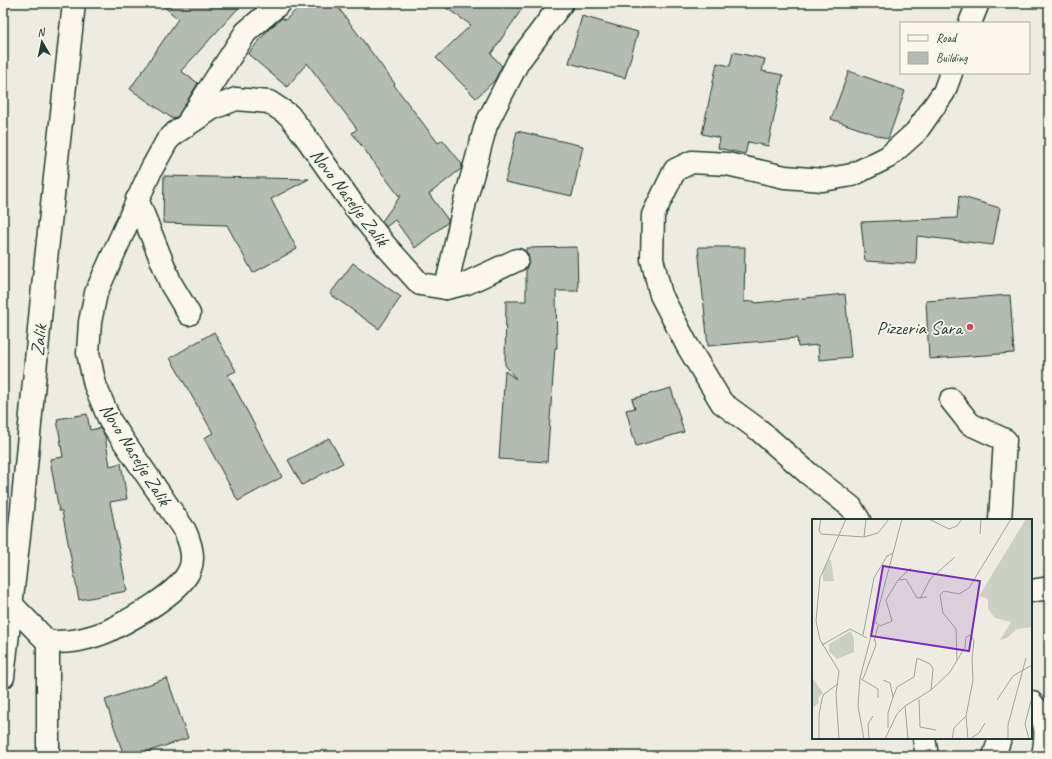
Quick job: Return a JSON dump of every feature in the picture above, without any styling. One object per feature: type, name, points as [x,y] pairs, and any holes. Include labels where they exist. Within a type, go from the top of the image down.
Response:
[{"type":"street","name":"Zalik","points":[[3,677],[22,509],[42,294],[74,3]]},
{"type":"street","name":"Novo Naselje Zalik","points":[[187,124],[246,32],[280,3]]},
{"type":"street","points":[[446,288],[464,202],[486,125],[518,62],[562,3]]},
{"type":"street","points":[[970,22],[978,3]]},
{"type":"street","points":[[858,519],[851,507],[809,474],[759,430],[722,403],[687,345],[660,295],[652,259],[653,215],[675,170],[692,162],[727,164],[785,177],[823,180],[852,175],[888,157],[916,132],[944,92],[951,74]]},
{"type":"street","name":"Novo Naselje Zalik","points":[[48,642],[77,640],[106,632],[168,595],[185,578],[191,569],[192,556],[190,543],[185,531],[110,421],[95,385],[88,353],[90,322],[96,293],[137,199],[167,141],[175,132],[212,109],[236,99],[269,102],[289,116],[305,136],[354,206],[385,245],[420,284],[446,288],[467,283],[517,260]]},
{"type":"street","points":[[137,199],[171,284],[189,314]]},
{"type":"street","points":[[951,400],[970,424],[1005,440],[1000,519]]},
{"type":"street","points":[[1032,591],[1049,588]]},
{"type":"street","points":[[11,604],[48,642],[48,756]]},
{"type":"street","points":[[1032,703],[1041,713],[1046,735],[1043,756]]},
{"type":"street","points":[[924,739],[928,756]]},
{"type":"street","points":[[994,756],[1000,739]]},
{"type":"building","points":[[160,3],[243,3],[181,71],[198,83],[178,116],[173,119],[130,89],[178,19]]},
{"type":"building","points":[[304,3],[335,3],[438,143],[443,140],[462,164],[461,169],[429,194],[448,222],[415,248],[395,220],[386,227],[382,221],[401,195],[399,196],[352,133],[357,129],[307,63],[287,87],[248,54],[268,30],[282,18],[285,20]]},
{"type":"building","points":[[439,3],[526,3],[491,54],[502,66],[495,80],[476,98],[436,58],[471,25]]},
{"type":"building","points":[[582,16],[638,32],[625,78],[569,63]]},
{"type":"building","points":[[733,52],[765,59],[762,71],[783,75],[768,146],[748,142],[745,154],[718,148],[720,138],[702,134],[717,63],[730,66]]},
{"type":"building","points":[[849,71],[905,91],[888,139],[831,119]]},
{"type":"building","points":[[517,131],[583,146],[572,196],[505,182]]},
{"type":"building","points":[[164,176],[309,179],[271,199],[297,249],[253,273],[227,225],[163,223]]},
{"type":"building","points":[[959,196],[1000,208],[993,245],[917,236],[916,264],[865,261],[861,222],[957,218]]},
{"type":"building","points":[[577,247],[578,291],[556,291],[557,348],[555,348],[547,462],[499,459],[505,371],[516,379],[505,365],[506,301],[526,301],[526,268],[529,261],[526,248]]},
{"type":"building","points":[[698,247],[745,247],[744,302],[754,301],[755,303],[845,294],[851,357],[819,360],[818,345],[798,347],[797,338],[708,346]]},
{"type":"building","points":[[353,263],[401,297],[379,329],[330,294]]},
{"type":"building","name":"Pizzeria Sara","points":[[1010,295],[1014,353],[929,359],[926,301]]},
{"type":"building","points":[[214,332],[236,371],[228,375],[282,477],[238,501],[204,438],[213,433],[170,358]]},
{"type":"building","points":[[671,388],[684,432],[636,446],[626,410],[635,408],[632,399]]},
{"type":"building","points":[[87,414],[90,430],[100,428],[105,436],[110,466],[121,463],[127,499],[110,502],[127,591],[79,600],[62,511],[59,511],[50,459],[63,457],[57,419]]},
{"type":"building","points":[[329,438],[343,463],[302,485],[288,460]]},
{"type":"building","points":[[167,678],[188,738],[135,756],[124,756],[105,700]]},
{"type":"place","name":"Pizzeria Sara","points":[[970,327]]}]
